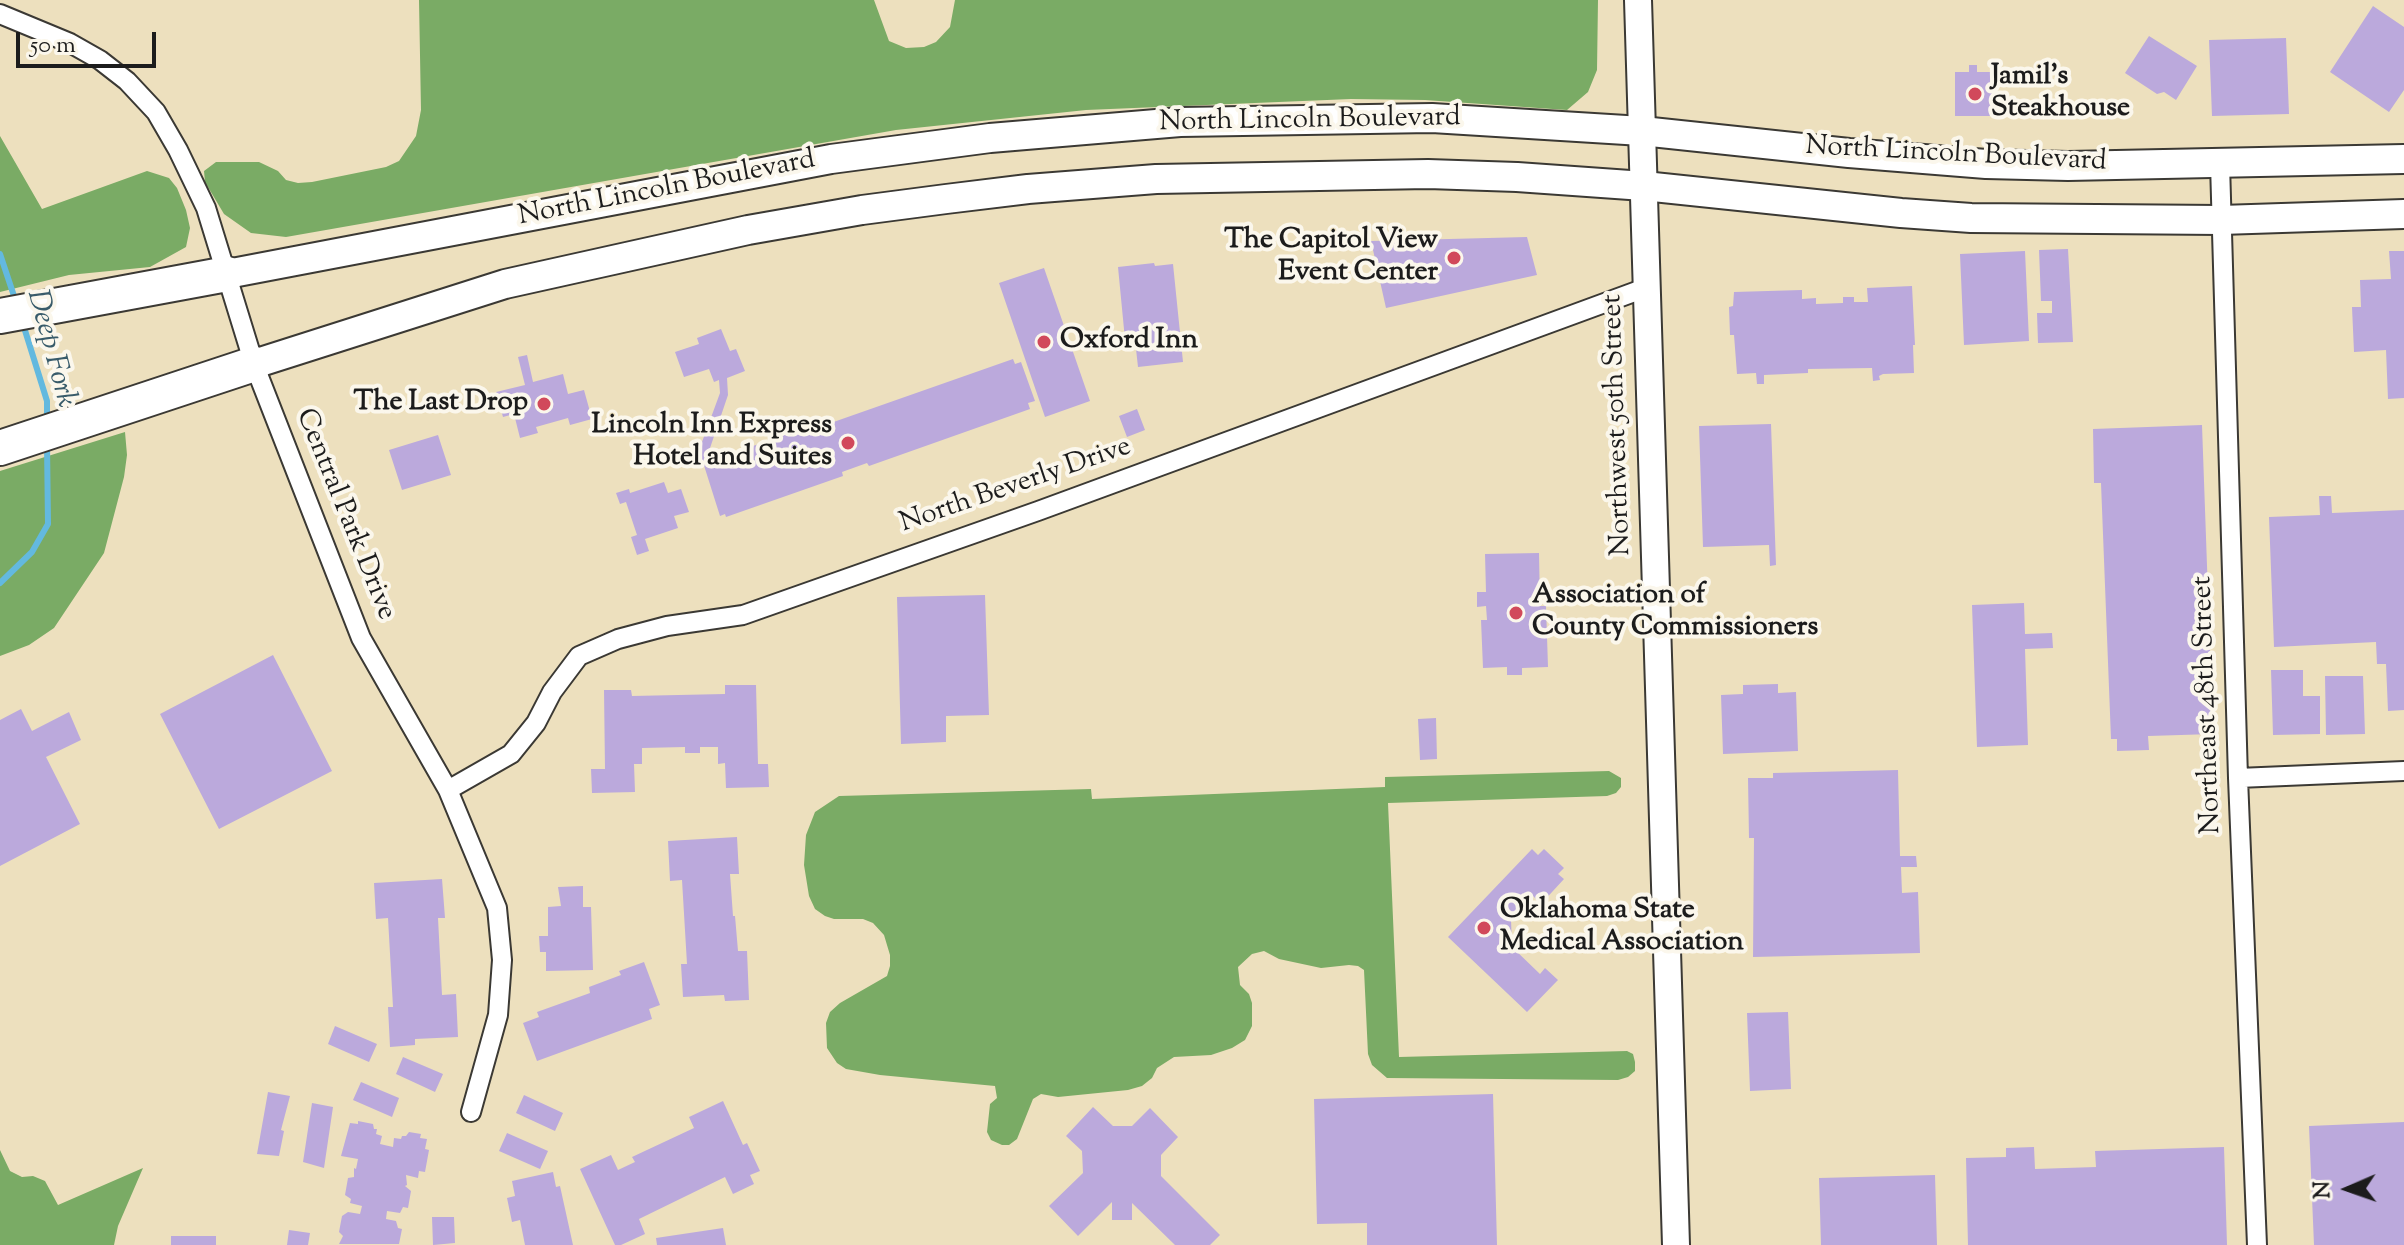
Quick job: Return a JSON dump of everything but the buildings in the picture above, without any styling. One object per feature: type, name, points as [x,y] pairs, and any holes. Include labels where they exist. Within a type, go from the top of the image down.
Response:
[{"type":"highway","points":[[0,316],[227,274]]},
{"type":"highway","points":[[0,448],[254,364]]},
{"type":"main road","name":"Northwest 50th Street","points":[[1638,0],[1676,1245]]},
{"type":"main road","name":"North Lincoln Boulevard","points":[[227,274],[750,173],[990,138],[1180,122],[1432,118],[1642,131],[1835,152],[1986,164],[2068,166],[2404,159]]},
{"type":"main road","name":"North Lincoln Boulevard","points":[[254,364],[505,284],[748,230],[960,197],[1156,179],[1428,174],[1644,186],[1971,218],[2221,220],[2404,214]]},
{"type":"street","name":"Central Park Drive","points":[[0,14],[70,43],[100,60],[127,81],[156,112],[206,208],[254,364],[361,638],[448,790],[497,908],[502,960],[498,1015],[471,1112]]},
{"type":"street","name":"Northeast 48th Street","points":[[2220,164],[2238,778],[2257,1245]]},
{"type":"street","name":"North Beverly Drive","points":[[448,790],[511,754],[536,723],[552,692],[579,656],[618,639],[667,626],[743,615],[1065,501],[1648,287]]},
{"type":"street","points":[[2238,778],[2404,771]]},
{"type":"green space","points":[[419,0],[874,0],[889,41],[906,48],[924,47],[936,42],[950,27],[955,0],[1598,0],[1597,70],[1588,92],[1567,110],[1425,100],[1351,99],[1086,110],[896,130],[286,237],[251,233],[224,214],[205,182],[204,171],[216,162],[259,162],[278,171],[286,180],[298,183],[386,167],[399,161],[416,136],[421,110]]},
{"type":"green space","points":[[0,136],[42,209],[147,171],[169,178],[186,210],[190,228],[186,247],[150,267],[69,275],[0,292]]},
{"type":"green space","points":[[125,432],[127,455],[124,477],[104,553],[54,628],[29,645],[0,656],[0,471]]},
{"type":"green space","points":[[1609,771],[1621,778],[1621,787],[1607,796],[1388,803],[1399,1057],[1627,1051],[1633,1054],[1635,1062],[1635,1071],[1628,1077],[1618,1080],[1387,1078],[1372,1065],[1368,1054],[1364,970],[1349,965],[1321,968],[1279,959],[1264,951],[1252,954],[1238,967],[1240,985],[1249,994],[1252,1003],[1252,1026],[1245,1040],[1211,1055],[1174,1057],[1157,1068],[1152,1078],[1142,1086],[1128,1090],[1058,1097],[1041,1094],[1033,1099],[1017,1139],[1009,1145],[991,1140],[987,1132],[990,1104],[997,1098],[995,1086],[846,1069],[837,1063],[827,1048],[826,1023],[830,1012],[887,976],[890,966],[884,935],[873,923],[863,919],[825,916],[815,909],[809,896],[804,865],[806,835],[815,812],[839,796],[1091,789],[1092,799],[1385,787],[1385,777]]},
{"type":"green space","points":[[0,1150],[10,1171],[22,1177],[33,1176],[45,1181],[58,1205],[143,1168],[118,1226],[114,1245],[0,1245]]},
{"type":"waterway","name":"Deep Fork","points":[[0,254],[16,302]]},
{"type":"waterway","name":"Deep Fork","points":[[23,324],[47,401],[47,421]]},
{"type":"waterway","name":"Deep Fork","points":[[0,583],[32,552],[48,524],[47,444]]},
{"type":"place","name":"Jamil's Steakhouse","points":[[1975,94]]},
{"type":"place","name":"The Capitol View Event Center","points":[[1454,258]]},
{"type":"place","name":"Oxford Inn","points":[[1044,342]]},
{"type":"place","name":"The Last Drop","points":[[544,404]]},
{"type":"place","name":"Lincoln Inn Express Hotel and Suites","points":[[848,443]]},
{"type":"place","name":"Association of County Commissioners","points":[[1516,613]]},
{"type":"place","name":"Oklahoma State Medical Association","points":[[1484,928]]}]
